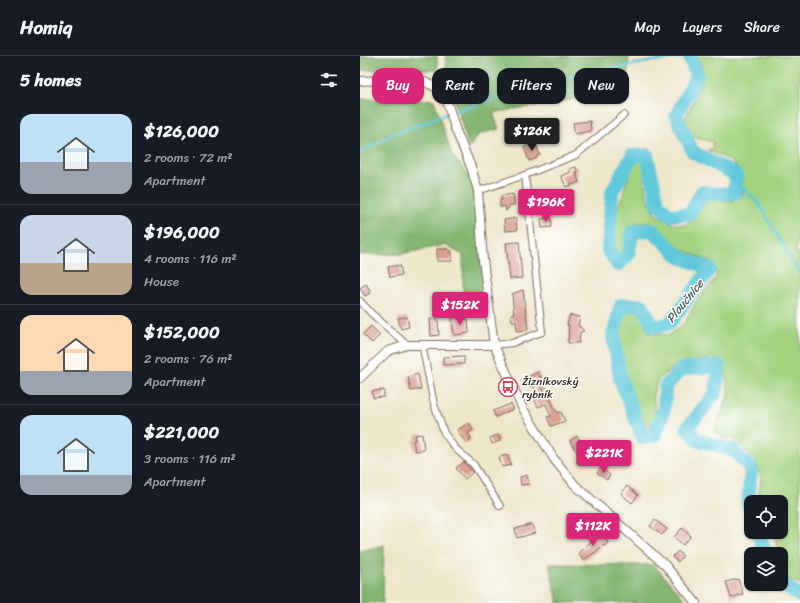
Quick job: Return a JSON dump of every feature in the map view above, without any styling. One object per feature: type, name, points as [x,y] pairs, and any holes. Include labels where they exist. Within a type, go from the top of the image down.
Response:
[{"type":"street","points":[[360,81],[403,79],[425,82],[442,90],[455,128],[471,167],[478,191],[483,260],[494,345],[522,407],[554,459],[576,485],[665,565],[696,603]]},
{"type":"street","points":[[478,191],[576,155],[624,115]]},
{"type":"street","points":[[360,378],[388,351],[407,345],[494,345],[512,343],[542,332],[525,175]]},
{"type":"street","points":[[360,301],[371,313],[407,345]]},
{"type":"street","points":[[422,344],[434,404],[444,433],[456,448],[474,465],[500,506]]},
{"type":"green space","points":[[360,56],[437,56],[438,68],[432,68],[432,70],[424,70],[424,68],[372,68],[372,70],[360,70]]},
{"type":"green space","points":[[445,56],[629,56],[628,68],[574,68],[574,99],[566,100],[566,68],[497,68],[497,104],[545,104],[493,113],[499,129],[478,135],[469,148],[456,104],[489,104],[489,68],[446,68]]},
{"type":"green space","points":[[697,56],[800,56],[800,237],[797,235],[796,254],[800,253],[800,584],[788,579],[788,547],[777,547],[775,539],[788,539],[788,495],[759,495],[761,478],[756,462],[736,440],[724,438],[714,431],[729,394],[724,364],[710,357],[709,359],[678,364],[658,379],[653,394],[656,415],[651,430],[640,416],[617,350],[626,306],[630,305],[640,313],[649,333],[669,335],[685,323],[695,304],[716,278],[717,273],[711,262],[672,245],[656,226],[649,223],[637,223],[629,231],[622,257],[616,256],[612,227],[632,166],[642,158],[646,160],[644,182],[647,196],[655,214],[673,224],[684,225],[694,219],[709,196],[729,202],[743,196],[742,174],[731,161],[708,150],[713,148],[713,142],[691,136],[683,123],[700,87],[703,70]]},
{"type":"green space","points":[[360,99],[372,99],[372,104],[424,104],[424,100],[432,100],[432,104],[435,104],[452,155],[473,180],[486,298],[463,299],[463,255],[445,245],[401,254],[360,255]]},
{"type":"green space","points":[[384,545],[383,603],[360,603],[360,551]]},
{"type":"green space","points":[[549,564],[654,565],[688,603],[558,603]]},
{"type":"building","points":[[590,121],[591,131],[575,134],[573,123]]},
{"type":"building","points":[[530,145],[531,147],[536,145],[540,155],[529,161],[524,147]]},
{"type":"building","points":[[576,167],[578,173],[576,174],[579,182],[566,187],[561,176],[571,172],[569,169]]},
{"type":"building","points":[[513,194],[514,205],[510,205],[506,211],[505,206],[500,207],[500,200],[502,200],[501,196]]},
{"type":"building","points":[[516,218],[517,230],[505,231],[504,220]]},
{"type":"building","points":[[551,218],[552,227],[542,228],[541,219]]},
{"type":"building","points":[[519,242],[522,278],[510,279],[506,243]]},
{"type":"building","points":[[437,249],[448,249],[449,251],[452,251],[452,261],[437,261]]},
{"type":"building","points":[[400,265],[402,275],[390,277],[388,267]]},
{"type":"building","points":[[366,284],[371,292],[365,296],[360,288]]},
{"type":"building","points":[[523,290],[528,330],[517,331],[516,321],[512,321],[511,314],[514,314],[512,294]]},
{"type":"building","points":[[570,315],[580,317],[578,325],[584,331],[580,332],[579,343],[568,343],[569,325],[567,325]]},
{"type":"building","points":[[407,317],[409,327],[401,329],[398,318]]},
{"type":"building","points":[[452,318],[460,318],[460,320],[468,319],[469,333],[454,335]]},
{"type":"building","points":[[430,319],[438,319],[439,335],[431,336]]},
{"type":"building","points":[[371,326],[380,335],[372,343],[363,334]]},
{"type":"building","points":[[464,356],[464,364],[443,365],[443,357]]},
{"type":"building","points":[[538,372],[542,381],[540,382],[545,393],[547,392],[556,411],[558,413],[561,412],[565,421],[551,426],[547,417],[551,416],[546,404],[538,407],[534,398],[538,396],[533,385],[530,387],[526,378]]},
{"type":"building","points":[[418,374],[421,389],[411,391],[408,377]]},
{"type":"building","points":[[384,390],[384,397],[373,398],[372,391]]},
{"type":"building","points":[[511,404],[514,409],[496,417],[493,411]]},
{"type":"building","points":[[469,423],[473,430],[468,433],[471,439],[466,443],[457,430]]},
{"type":"building","points":[[422,434],[424,450],[415,451],[413,440],[416,440],[415,435]]},
{"type":"building","points":[[498,435],[500,441],[492,444],[490,438]]},
{"type":"building","points":[[577,436],[584,446],[577,452],[570,441]]},
{"type":"building","points":[[508,455],[511,465],[502,467],[499,457]]},
{"type":"building","points":[[464,462],[473,472],[465,479],[456,468]]},
{"type":"building","points":[[601,468],[610,475],[607,480],[597,473]]},
{"type":"building","points":[[527,475],[529,484],[521,485],[520,477]]},
{"type":"building","points":[[627,486],[638,495],[632,503],[621,494]]},
{"type":"building","points":[[655,520],[667,529],[662,535],[650,526]]},
{"type":"building","points":[[532,524],[535,533],[517,538],[515,529]]},
{"type":"building","points":[[682,528],[691,536],[683,545],[674,537]]},
{"type":"building","points":[[600,533],[608,542],[583,560],[578,553]]},
{"type":"building","points":[[678,551],[683,556],[678,562],[672,557]]},
{"type":"building","points":[[738,579],[743,594],[731,598],[726,582]]},
{"type":"waterway","points":[[360,152],[389,136],[441,116],[511,93],[575,76],[683,56]]},
{"type":"waterway","name":"Ploučnice","points":[[689,56],[697,75],[676,116],[693,152],[736,175],[735,193],[718,194],[702,192],[690,214],[670,215],[658,204],[647,155],[632,156],[612,192],[608,250],[618,265],[628,255],[633,231],[652,230],[680,257],[710,269],[669,324],[654,327],[642,305],[621,305],[613,335],[620,378],[643,438],[655,435],[664,409],[665,386],[682,369],[719,366],[716,392],[687,428],[698,440],[733,450],[751,469],[749,495]]},
{"type":"waterway","points":[[736,181],[759,204],[800,275]]},
{"type":"waterway","name":"Ploučnice","points":[[761,539],[763,547]]},
{"type":"waterway","name":"Ploučnice","points":[[788,588],[800,596]]},
{"type":"place","name":"Žizníkovský rybník","points":[[508,387]]}]
